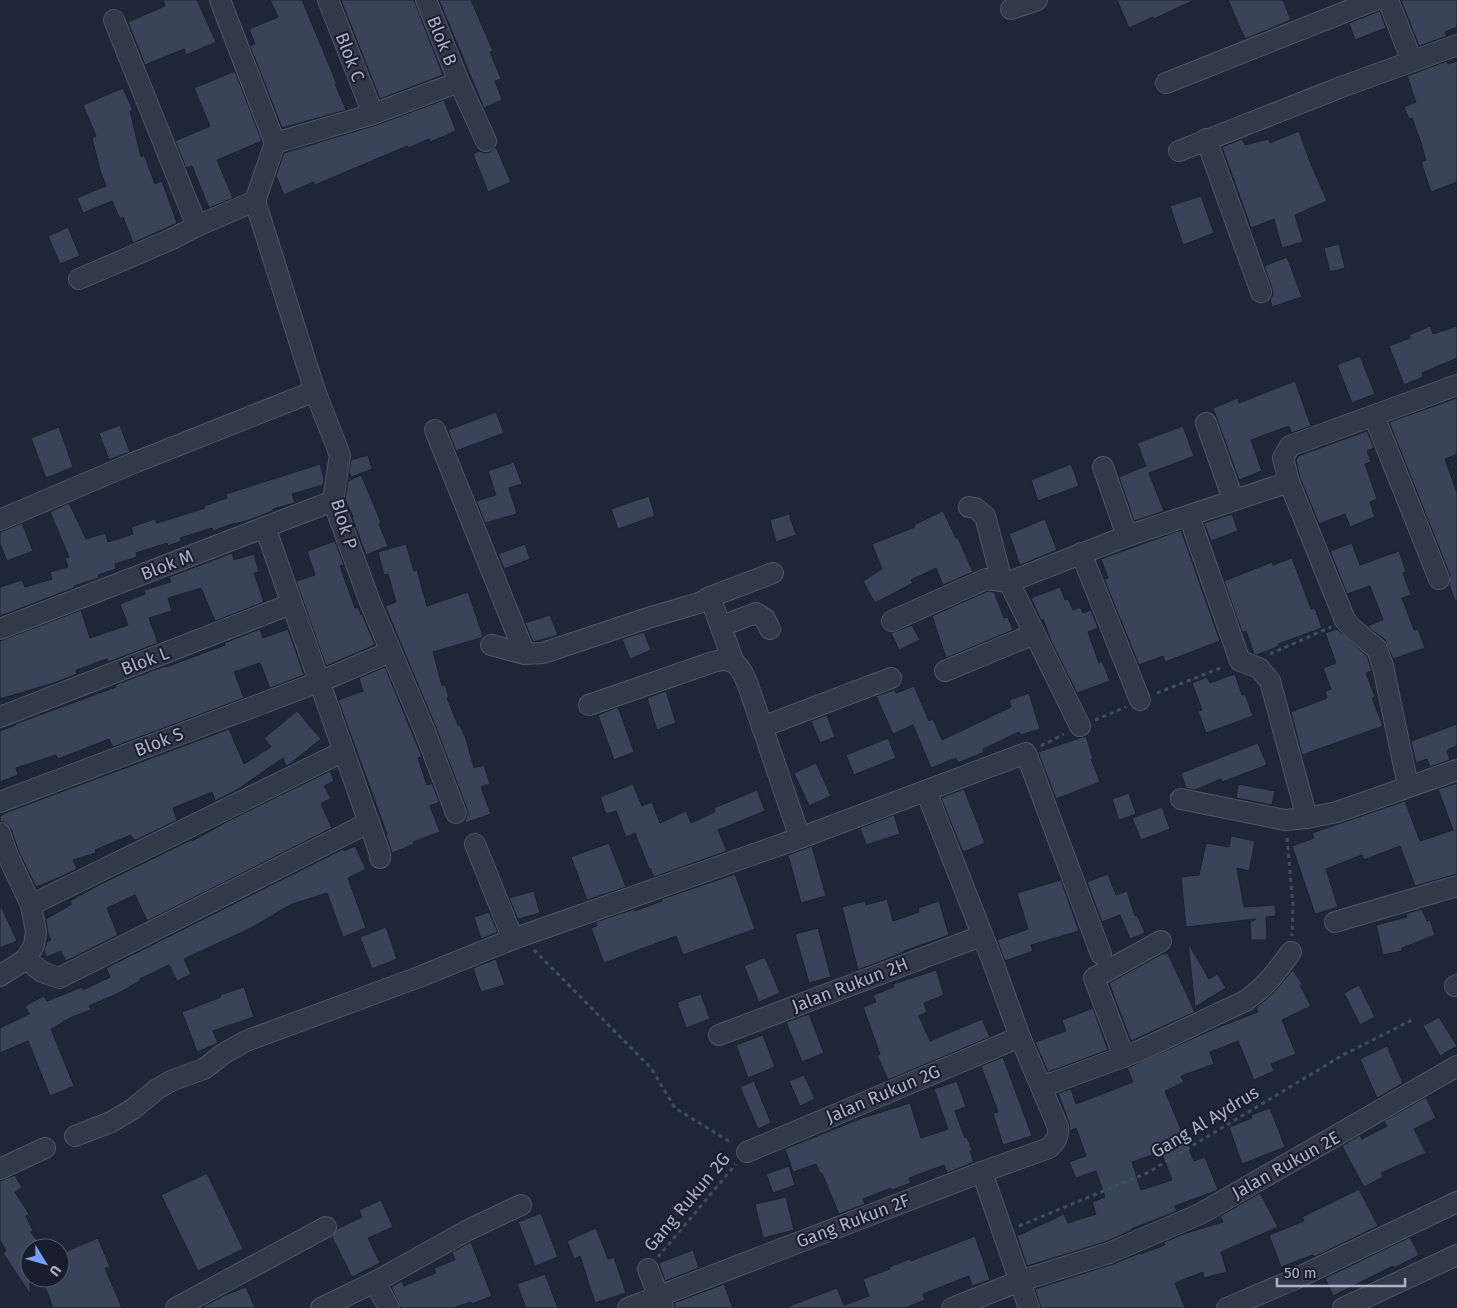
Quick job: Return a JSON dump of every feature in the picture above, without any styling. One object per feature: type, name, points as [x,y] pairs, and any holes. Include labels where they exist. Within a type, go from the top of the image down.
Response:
[{"type":"street","points":[[79,279],[255,201],[275,143],[220,0]]},
{"type":"street","name":"Blok C","points":[[328,0],[373,114]]},
{"type":"street","name":"Blok B","points":[[426,0],[459,82],[486,141]]},
{"type":"street","points":[[1011,9],[1037,0]]},
{"type":"street","points":[[1166,82],[1374,0]]},
{"type":"street","points":[[1388,0],[1412,61]]},
{"type":"street","points":[[114,20],[197,226]]},
{"type":"street","points":[[1179,151],[1206,139],[1457,45]]},
{"type":"street","points":[[275,143],[373,114],[459,82]]},
{"type":"street","points":[[1206,139],[1261,292]]},
{"type":"street","name":"Blok P","points":[[255,201],[315,391],[340,455],[333,501],[390,652],[424,729],[456,813]]},
{"type":"street","points":[[1408,786],[1383,666],[1377,648],[1353,629],[1345,620],[1289,482],[1283,458],[1290,446],[1457,385]]},
{"type":"street","points":[[0,520],[131,464],[315,391]]},
{"type":"street","points":[[1374,416],[1439,579]]},
{"type":"street","points":[[1206,423],[1233,499]]},
{"type":"street","points":[[435,430],[524,654]]},
{"type":"street","points":[[1103,467],[1127,536]]},
{"type":"street","points":[[892,621],[986,579],[1013,579],[1127,536],[1189,516],[1233,499],[1289,482]]},
{"type":"street","name":"Blok M","points":[[0,629],[333,501]]},
{"type":"street","points":[[969,507],[975,508],[985,516],[1013,579],[1034,634],[1080,726]]},
{"type":"street","points":[[1189,516],[1244,662],[1259,668],[1270,681],[1307,818]]},
{"type":"street","points":[[265,527],[380,858]]},
{"type":"street","points":[[1080,553],[1140,700]]},
{"type":"street","points":[[491,645],[524,654],[543,653],[699,603],[773,573]]},
{"type":"street","points":[[710,597],[734,663]]},
{"type":"street","name":"Blok L","points":[[0,718],[291,604]]},
{"type":"street","points":[[722,626],[756,613],[764,619],[770,629]]},
{"type":"street","points":[[945,671],[1034,634]]},
{"type":"street","name":"Blok S","points":[[0,802],[319,682],[390,652]]},
{"type":"street","points":[[589,705],[713,662],[726,660],[739,666],[762,726],[800,838]]},
{"type":"street","points":[[762,726],[892,678]]},
{"type":"street","points":[[31,905],[344,751]]},
{"type":"street","points":[[76,1136],[111,1122],[133,1109],[157,1089],[173,1080],[204,1069],[222,1054],[246,1041],[419,977],[517,938],[800,838],[1026,753],[1101,954]]},
{"type":"street","points":[[1181,799],[1285,820],[1307,818],[1336,812],[1457,770]]},
{"type":"street","points":[[926,791],[981,936],[991,956],[1020,1037],[1041,1086],[1139,1051],[1245,1001],[1259,992],[1291,952]]},
{"type":"street","points":[[26,958],[42,972],[59,978],[362,826],[368,820]]},
{"type":"street","points":[[0,833],[8,856],[31,905],[36,932],[34,945],[26,958],[0,976]]},
{"type":"street","points":[[475,844],[517,938]]},
{"type":"street","points":[[1335,922],[1457,886]]},
{"type":"street","name":"Jalan Rukun 2H","points":[[719,1035],[981,936]]},
{"type":"street","points":[[1124,1057],[1094,978],[1161,941]]},
{"type":"street","name":"Jalan Rukun 2G","points":[[747,1152],[1020,1037]]},
{"type":"street","name":"Jalan Rukun 2E","points":[[952,1308],[1020,1281],[1109,1253],[1200,1214],[1457,1066]]},
{"type":"street","name":"Gang Rukun 2F","points":[[628,1308],[661,1302],[982,1172],[1049,1148],[1059,1135],[1058,1127],[1041,1086]]},
{"type":"street","points":[[0,1169],[45,1148]]},
{"type":"street","points":[[982,1172],[1029,1308]]},
{"type":"street","points":[[1228,1308],[1457,1202]]},
{"type":"street","points":[[321,1308],[375,1282],[468,1230],[521,1205]]},
{"type":"street","points":[[176,1308],[326,1227]]},
{"type":"street","points":[[1343,1308],[1457,1255]]},
{"type":"street","points":[[648,1269],[661,1302]]},
{"type":"street","points":[[375,1282],[389,1308]]},
{"type":"path","points":[[1106,715],[1140,700],[1244,662],[1345,620]]},
{"type":"path","points":[[1026,753],[1080,726]]},
{"type":"path","points":[[1285,820],[1293,905],[1291,952]]},
{"type":"path","points":[[517,938],[651,1068],[675,1108],[747,1152]]},
{"type":"path","name":"Gang Al Aydrus","points":[[1003,1232],[1147,1173],[1343,1055],[1414,1019]]},
{"type":"path","name":"Gang Rukun 2G","points":[[648,1269],[747,1152]]},
{"type":"building","points":[[163,0],[197,0],[216,42],[186,55],[184,49],[145,65],[128,22],[165,6]]},
{"type":"building","points":[[270,0],[302,0],[346,110],[282,128],[250,46],[255,44],[249,29],[278,17]]},
{"type":"building","points":[[341,0],[414,0],[443,75],[380,99]]},
{"type":"building","points":[[439,0],[471,0],[493,51],[490,52],[501,79],[495,81],[502,100],[484,108]]},
{"type":"building","points":[[1117,0],[1194,0],[1154,19],[1153,17],[1129,28]]},
{"type":"building","points":[[1228,0],[1283,0],[1291,20],[1245,39]]},
{"type":"building","points":[[1401,0],[1457,0],[1457,27],[1445,32],[1447,36],[1419,46]]},
{"type":"building","points":[[1380,11],[1386,28],[1355,40],[1349,23]]},
{"type":"building","points":[[1447,61],[1448,64],[1457,61],[1457,182],[1431,192],[1421,162],[1426,160],[1421,143],[1412,118],[1409,119],[1404,107],[1416,102],[1407,76]]},
{"type":"building","points":[[235,71],[262,141],[217,160],[233,198],[209,208],[192,166],[186,168],[175,141],[210,126],[194,88]]},
{"type":"building","points":[[123,88],[133,110],[130,111],[141,157],[144,155],[155,184],[162,181],[177,223],[133,243],[123,217],[120,219],[112,201],[83,213],[77,198],[106,186],[92,138],[96,136],[83,105]]},
{"type":"building","points":[[444,100],[456,131],[430,142],[429,139],[408,148],[407,146],[315,185],[313,182],[284,195],[276,176],[284,153],[376,125]]},
{"type":"building","points":[[1299,131],[1327,201],[1295,215],[1303,242],[1282,248],[1274,219],[1251,228],[1222,147],[1242,139],[1245,145],[1269,139],[1270,143]]},
{"type":"building","points":[[496,147],[511,182],[488,192],[473,154],[479,151],[484,153],[490,152]]},
{"type":"building","points":[[1201,196],[1214,233],[1183,245],[1170,206]]},
{"type":"building","points":[[68,227],[80,256],[60,264],[48,236]]},
{"type":"building","points":[[1339,244],[1345,268],[1330,272],[1324,248]]},
{"type":"building","points":[[1287,257],[1302,297],[1272,307],[1270,300],[1273,295],[1272,288],[1264,266]]},
{"type":"building","points":[[1430,326],[1433,334],[1457,326],[1457,358],[1422,373],[1423,377],[1404,385],[1389,346],[1410,338],[1409,335]]},
{"type":"building","points":[[1360,356],[1375,394],[1352,403],[1337,365]]},
{"type":"building","points":[[1295,381],[1311,426],[1291,433],[1289,426],[1251,440],[1262,471],[1239,480],[1213,408],[1238,398],[1239,403]]},
{"type":"building","points":[[1457,398],[1457,454],[1445,459],[1457,493],[1457,601],[1455,601],[1449,584],[1450,575],[1389,422]]},
{"type":"building","points":[[496,412],[504,433],[456,451],[448,430]]},
{"type":"building","points":[[120,425],[130,452],[109,460],[99,433]]},
{"type":"building","points":[[1183,426],[1194,456],[1149,473],[1164,511],[1134,521],[1119,477],[1146,466],[1137,443]]},
{"type":"building","points":[[59,427],[73,467],[46,478],[31,438]]},
{"type":"building","points":[[1367,431],[1374,448],[1367,451],[1371,462],[1365,464],[1377,499],[1370,502],[1375,517],[1350,527],[1345,514],[1319,524],[1300,478],[1296,460],[1298,456]]},
{"type":"building","points":[[368,455],[372,469],[351,477],[349,472],[351,460]]},
{"type":"building","points":[[514,462],[522,484],[509,488],[517,514],[485,523],[476,501],[496,495],[488,471]]},
{"type":"building","points":[[320,464],[324,479],[323,485],[292,494],[295,503],[213,531],[212,528],[180,538],[181,541],[168,546],[167,543],[136,553],[137,557],[115,564],[116,569],[98,575],[99,578],[0,616],[0,587],[22,580],[25,587],[52,579],[50,572],[68,567],[65,558],[69,557],[50,512],[69,503],[86,539],[105,533],[108,542],[133,534],[131,527],[155,519],[157,523],[205,508],[204,506],[227,498],[226,494]]},
{"type":"building","points":[[1071,464],[1079,486],[1038,501],[1031,480]]},
{"type":"building","points":[[361,475],[381,523],[379,524],[388,546],[366,555],[345,500],[348,481]]},
{"type":"building","points":[[649,496],[655,516],[618,529],[611,509]]},
{"type":"building","points":[[943,511],[956,538],[958,538],[973,572],[943,585],[936,568],[911,580],[913,583],[875,603],[863,581],[882,569],[872,544],[915,527],[914,525]]},
{"type":"building","points":[[789,514],[796,535],[776,542],[770,520]]},
{"type":"building","points":[[1232,514],[1238,531],[1211,541],[1204,523]]},
{"type":"building","points":[[1045,519],[1057,550],[1020,565],[1009,534]]},
{"type":"building","points":[[22,523],[33,551],[7,561],[0,544],[0,532]]},
{"type":"building","points":[[1181,530],[1220,641],[1165,662],[1163,656],[1139,665],[1104,579],[1108,578],[1101,559]]},
{"type":"building","points":[[335,541],[344,565],[340,566],[355,608],[358,607],[362,614],[375,645],[326,666],[296,581],[315,575],[307,551]]},
{"type":"building","points":[[1352,543],[1360,565],[1399,551],[1406,572],[1403,573],[1411,595],[1402,598],[1414,630],[1418,629],[1425,648],[1393,659],[1385,640],[1367,626],[1383,620],[1370,586],[1347,594],[1330,551]]},
{"type":"building","points":[[406,544],[414,571],[417,570],[427,606],[468,592],[483,636],[433,652],[442,686],[445,685],[449,697],[447,698],[466,739],[474,768],[484,765],[490,784],[481,787],[491,814],[465,823],[468,814],[467,809],[435,725],[385,606],[396,602],[388,574],[384,575],[378,552]]},
{"type":"building","points":[[525,544],[530,559],[504,569],[498,554]]},
{"type":"building","points":[[232,553],[234,560],[254,554],[259,572],[254,573],[264,602],[215,621],[201,588],[168,598],[172,611],[149,618],[158,643],[108,662],[107,659],[76,670],[77,674],[54,683],[0,699],[0,641],[81,610],[90,638],[128,625],[120,604],[145,594],[144,590],[171,582],[169,577]]},
{"type":"building","points":[[1292,558],[1311,609],[1315,608],[1322,628],[1278,644],[1279,646],[1257,655],[1254,654],[1246,631],[1242,632],[1224,581],[1272,562],[1273,565]]},
{"type":"building","points":[[1060,587],[1065,600],[1068,599],[1073,610],[1080,607],[1083,613],[1091,610],[1098,628],[1088,632],[1099,663],[1102,661],[1110,681],[1077,693],[1051,641],[1043,619],[1041,620],[1031,598]]},
{"type":"building","points":[[988,591],[994,592],[1004,618],[1008,617],[1013,630],[946,658],[932,616]]},
{"type":"building","points":[[550,615],[558,635],[533,642],[525,623]]},
{"type":"building","points":[[912,625],[920,640],[899,650],[891,633]]},
{"type":"building","points":[[260,629],[263,638],[288,629],[304,675],[270,688],[260,663],[234,672],[244,698],[113,747],[109,739],[58,759],[56,755],[16,768],[18,775],[0,782],[0,731],[116,687],[115,685],[225,645],[224,643]]},
{"type":"building","points":[[1337,629],[1367,656],[1372,671],[1366,673],[1375,697],[1372,698],[1383,726],[1302,755],[1291,712],[1327,698],[1325,691],[1331,689],[1323,668],[1336,663],[1325,633]]},
{"type":"building","points":[[644,632],[651,650],[630,659],[622,639]]},
{"type":"building","points":[[385,667],[422,757],[418,758],[427,785],[432,783],[439,802],[430,806],[440,832],[413,842],[414,844],[392,853],[387,834],[338,700],[363,691],[359,678]]},
{"type":"building","points":[[1235,674],[1242,695],[1245,694],[1253,716],[1206,733],[1198,711],[1202,710],[1192,683],[1207,677],[1210,683]]},
{"type":"building","points":[[914,686],[929,721],[933,719],[942,740],[1011,707],[1009,700],[1029,693],[1040,729],[1021,735],[1019,732],[983,749],[984,752],[958,763],[956,758],[931,768],[913,725],[893,734],[876,696],[894,690],[896,693]]},
{"type":"building","points":[[666,691],[676,723],[657,730],[647,698]]},
{"type":"building","points":[[618,707],[634,752],[614,760],[598,715]]},
{"type":"building","points":[[297,711],[321,739],[290,764],[286,766],[283,758],[235,791],[215,801],[212,792],[173,808],[177,820],[138,839],[134,840],[131,835],[95,850],[96,853],[73,860],[77,869],[36,887],[19,852],[11,829],[7,824],[0,821],[0,816],[5,813],[229,729],[244,764],[271,747],[264,738]]},
{"type":"building","points":[[827,715],[835,737],[820,743],[811,721]]},
{"type":"building","points":[[1457,724],[1457,746],[1447,751],[1450,760],[1430,767],[1427,759],[1416,763],[1411,741]]},
{"type":"building","points":[[1086,736],[1093,759],[1091,759],[1100,782],[1056,799],[1038,752]]},
{"type":"building","points":[[888,738],[896,758],[854,775],[846,755]]},
{"type":"building","points":[[1258,743],[1267,765],[1222,782],[1221,779],[1195,790],[1186,788],[1181,773]]},
{"type":"building","points":[[816,763],[831,796],[809,806],[794,773]]},
{"type":"building","points":[[330,771],[334,781],[324,786],[331,798],[321,804],[332,828],[147,921],[135,895],[107,908],[118,935],[66,961],[61,951],[47,957],[44,951],[47,942],[51,940],[48,934],[46,919],[72,904],[70,901]]},
{"type":"building","points":[[1457,783],[1457,874],[1415,886],[1400,846],[1364,860],[1362,855],[1326,869],[1338,907],[1315,914],[1292,846],[1314,838],[1312,833],[1405,801],[1420,841],[1453,830],[1438,789]]},
{"type":"building","points":[[633,784],[642,806],[652,802],[660,823],[686,811],[691,823],[715,812],[714,808],[757,790],[765,811],[718,830],[727,851],[654,877],[635,833],[626,837],[616,811],[606,814],[600,797]]},
{"type":"building","points":[[1238,784],[1275,791],[1272,805],[1236,798]]},
{"type":"building","points":[[964,789],[985,843],[963,852],[941,798]]},
{"type":"building","points":[[1129,793],[1136,814],[1119,820],[1112,799]]},
{"type":"building","points":[[1162,807],[1170,829],[1141,840],[1132,818]]},
{"type":"building","points":[[894,815],[900,834],[866,845],[860,828]]},
{"type":"building","points":[[1231,836],[1255,841],[1249,871],[1237,868],[1244,907],[1275,905],[1276,916],[1266,917],[1267,940],[1251,940],[1250,922],[1256,919],[1186,927],[1181,877],[1199,875],[1206,843],[1229,847]]},
{"type":"building","points":[[609,843],[626,887],[587,900],[571,857]]},
{"type":"building","points":[[355,846],[366,869],[348,878],[366,928],[343,937],[327,893],[290,905],[251,928],[184,959],[191,974],[177,981],[169,965],[140,979],[140,981],[119,993],[89,1006],[91,1010],[72,1017],[51,1029],[74,1086],[50,1096],[28,1041],[0,1053],[0,1028],[29,1014],[25,1006],[44,996],[47,1001],[82,987],[83,990],[110,977],[106,968],[343,849],[344,851]]},
{"type":"building","points":[[812,846],[826,896],[801,903],[788,855]]},
{"type":"building","points":[[735,874],[755,929],[683,955],[676,936],[604,963],[591,928],[597,926],[596,922],[634,909],[635,911],[662,901],[662,899]]},
{"type":"building","points":[[1108,874],[1116,895],[1127,891],[1135,916],[1137,915],[1145,933],[1130,939],[1120,915],[1102,922],[1087,882]]},
{"type":"building","points":[[1061,880],[1079,931],[1031,945],[1033,951],[1005,961],[997,940],[1028,929],[1017,893]]},
{"type":"building","points":[[534,891],[540,913],[518,919],[509,898]]},
{"type":"building","points":[[887,899],[893,921],[919,912],[918,908],[939,901],[949,935],[858,970],[842,907],[865,901],[866,905]]},
{"type":"building","points":[[0,904],[17,941],[0,948]]},
{"type":"building","points":[[1422,909],[1427,921],[1430,920],[1435,935],[1402,948],[1402,951],[1383,955],[1376,925],[1407,917],[1405,914]]},
{"type":"building","points":[[489,912],[498,932],[481,939],[474,917]]},
{"type":"building","points":[[386,927],[397,959],[372,969],[360,937]]},
{"type":"building","points":[[818,928],[831,977],[809,983],[795,934]]},
{"type":"building","points":[[1188,943],[1209,979],[1217,974],[1226,988],[1195,1007]]},
{"type":"building","points":[[1162,954],[1168,954],[1195,1012],[1131,1041],[1109,983]]},
{"type":"building","points":[[765,957],[780,993],[759,1002],[744,966]]},
{"type":"building","points":[[496,959],[505,985],[481,992],[473,968]]},
{"type":"building","points":[[936,970],[944,995],[924,1003],[927,1012],[919,1016],[930,1041],[982,1019],[990,1037],[888,1080],[877,1055],[880,1054],[863,1007],[876,1002],[873,995],[894,987],[893,984]]},
{"type":"building","points":[[1293,970],[1302,984],[1300,985],[1311,1006],[1282,1020],[1296,1054],[1271,1064],[1274,1071],[1254,1080],[1238,1041],[1210,1052],[1214,1064],[1181,1076],[1184,1082],[1165,1091],[1194,1161],[1205,1157],[1218,1190],[1175,1206],[1177,1211],[1131,1229],[1105,1242],[1027,1266],[1017,1236],[1064,1214],[1068,1223],[1096,1214],[1092,1202],[1105,1197],[1096,1171],[1076,1178],[1069,1162],[1086,1156],[1076,1128],[1070,1131],[1058,1093],[1071,1089],[1076,1104],[1133,1082],[1127,1068],[1216,1028],[1258,1012],[1256,1008],[1273,993]],"holes":[[[1161,1152],[1172,1180],[1141,1190],[1132,1162]]]},
{"type":"building","points":[[1359,985],[1375,1017],[1360,1025],[1344,993]]},
{"type":"building","points":[[244,987],[254,1017],[213,1031],[218,1043],[197,1052],[182,1012],[221,997],[220,995]]},
{"type":"building","points":[[701,994],[710,1019],[686,1028],[677,1002]]},
{"type":"building","points":[[1093,1008],[1108,1050],[1048,1072],[1035,1042],[1066,1031],[1062,1020]]},
{"type":"building","points":[[809,1014],[824,1053],[802,1062],[786,1022]]},
{"type":"building","points":[[1439,1017],[1457,1046],[1440,1056],[1423,1026]]},
{"type":"building","points":[[763,1035],[775,1067],[748,1078],[736,1045]]},
{"type":"building","points":[[1387,1046],[1403,1083],[1377,1098],[1360,1059]]},
{"type":"building","points":[[1003,1057],[1032,1136],[1003,1145],[993,1113],[998,1112],[981,1066]]},
{"type":"building","points":[[804,1075],[815,1099],[800,1106],[789,1081]]},
{"type":"building","points":[[754,1081],[771,1123],[758,1129],[740,1087]]},
{"type":"building","points":[[957,1081],[966,1107],[955,1111],[965,1138],[967,1137],[972,1150],[970,1151],[974,1162],[947,1173],[944,1165],[909,1178],[911,1183],[892,1190],[891,1188],[863,1199],[865,1204],[839,1214],[822,1173],[820,1173],[816,1164],[793,1172],[785,1149],[862,1118],[910,1103],[921,1138],[948,1129],[934,1089]]},
{"type":"building","points":[[1426,1097],[1436,1118],[1414,1129],[1426,1153],[1381,1173],[1383,1177],[1364,1187],[1342,1146],[1360,1135],[1362,1139],[1387,1126],[1384,1121]]},
{"type":"building","points":[[1270,1108],[1285,1147],[1242,1164],[1229,1127],[1252,1118],[1251,1115]]},
{"type":"building","points":[[789,1166],[795,1185],[773,1193],[766,1174]]},
{"type":"building","points":[[207,1173],[243,1249],[198,1271],[161,1195]]},
{"type":"building","points":[[15,1175],[22,1188],[15,1192],[29,1214],[26,1216],[33,1231],[31,1232],[35,1238],[20,1238],[20,1279],[3,1253],[6,1251],[0,1240],[0,1181]]},
{"type":"building","points":[[1359,1189],[1378,1226],[1314,1257],[1313,1255],[1281,1267],[1269,1235],[1304,1221],[1302,1217]]},
{"type":"building","points":[[1260,1193],[1278,1227],[1221,1252],[1227,1272],[1204,1278],[1203,1272],[1175,1283],[1185,1308],[1041,1308],[1035,1289],[1113,1264],[1165,1245],[1164,1242],[1186,1233],[1223,1222],[1220,1216]]},
{"type":"building","points":[[786,1197],[794,1230],[763,1238],[755,1204]]},
{"type":"building","points":[[381,1200],[393,1227],[368,1238],[380,1263],[352,1277],[332,1237],[337,1229],[362,1217],[359,1210]]},
{"type":"building","points":[[541,1213],[558,1257],[535,1266],[518,1222]]},
{"type":"building","points":[[596,1228],[608,1259],[614,1257],[626,1293],[595,1303],[580,1256],[574,1259],[567,1241]]},
{"type":"building","points":[[975,1236],[990,1280],[972,1286],[969,1276],[923,1294],[925,1300],[905,1308],[787,1307],[837,1288],[844,1305],[869,1296],[863,1279],[890,1269],[889,1267],[910,1259],[911,1261]]},
{"type":"building","points":[[1410,1237],[1419,1255],[1333,1296],[1325,1278]]},
{"type":"building","points":[[98,1238],[110,1267],[105,1268],[122,1308],[53,1308],[46,1288],[70,1288],[70,1250]]},
{"type":"building","points":[[471,1242],[492,1296],[472,1304],[471,1302],[453,1308],[401,1308],[391,1287],[402,1281],[404,1286],[436,1273],[434,1268],[455,1260],[452,1252]]},
{"type":"building","points":[[693,1250],[699,1268],[665,1281],[659,1263]]},
{"type":"building","points":[[545,1274],[558,1308],[526,1308],[517,1284]]},
{"type":"building","points":[[724,1284],[733,1308],[675,1308],[674,1303]]},
{"type":"building","points":[[246,1287],[255,1308],[201,1308],[225,1295]]}]
